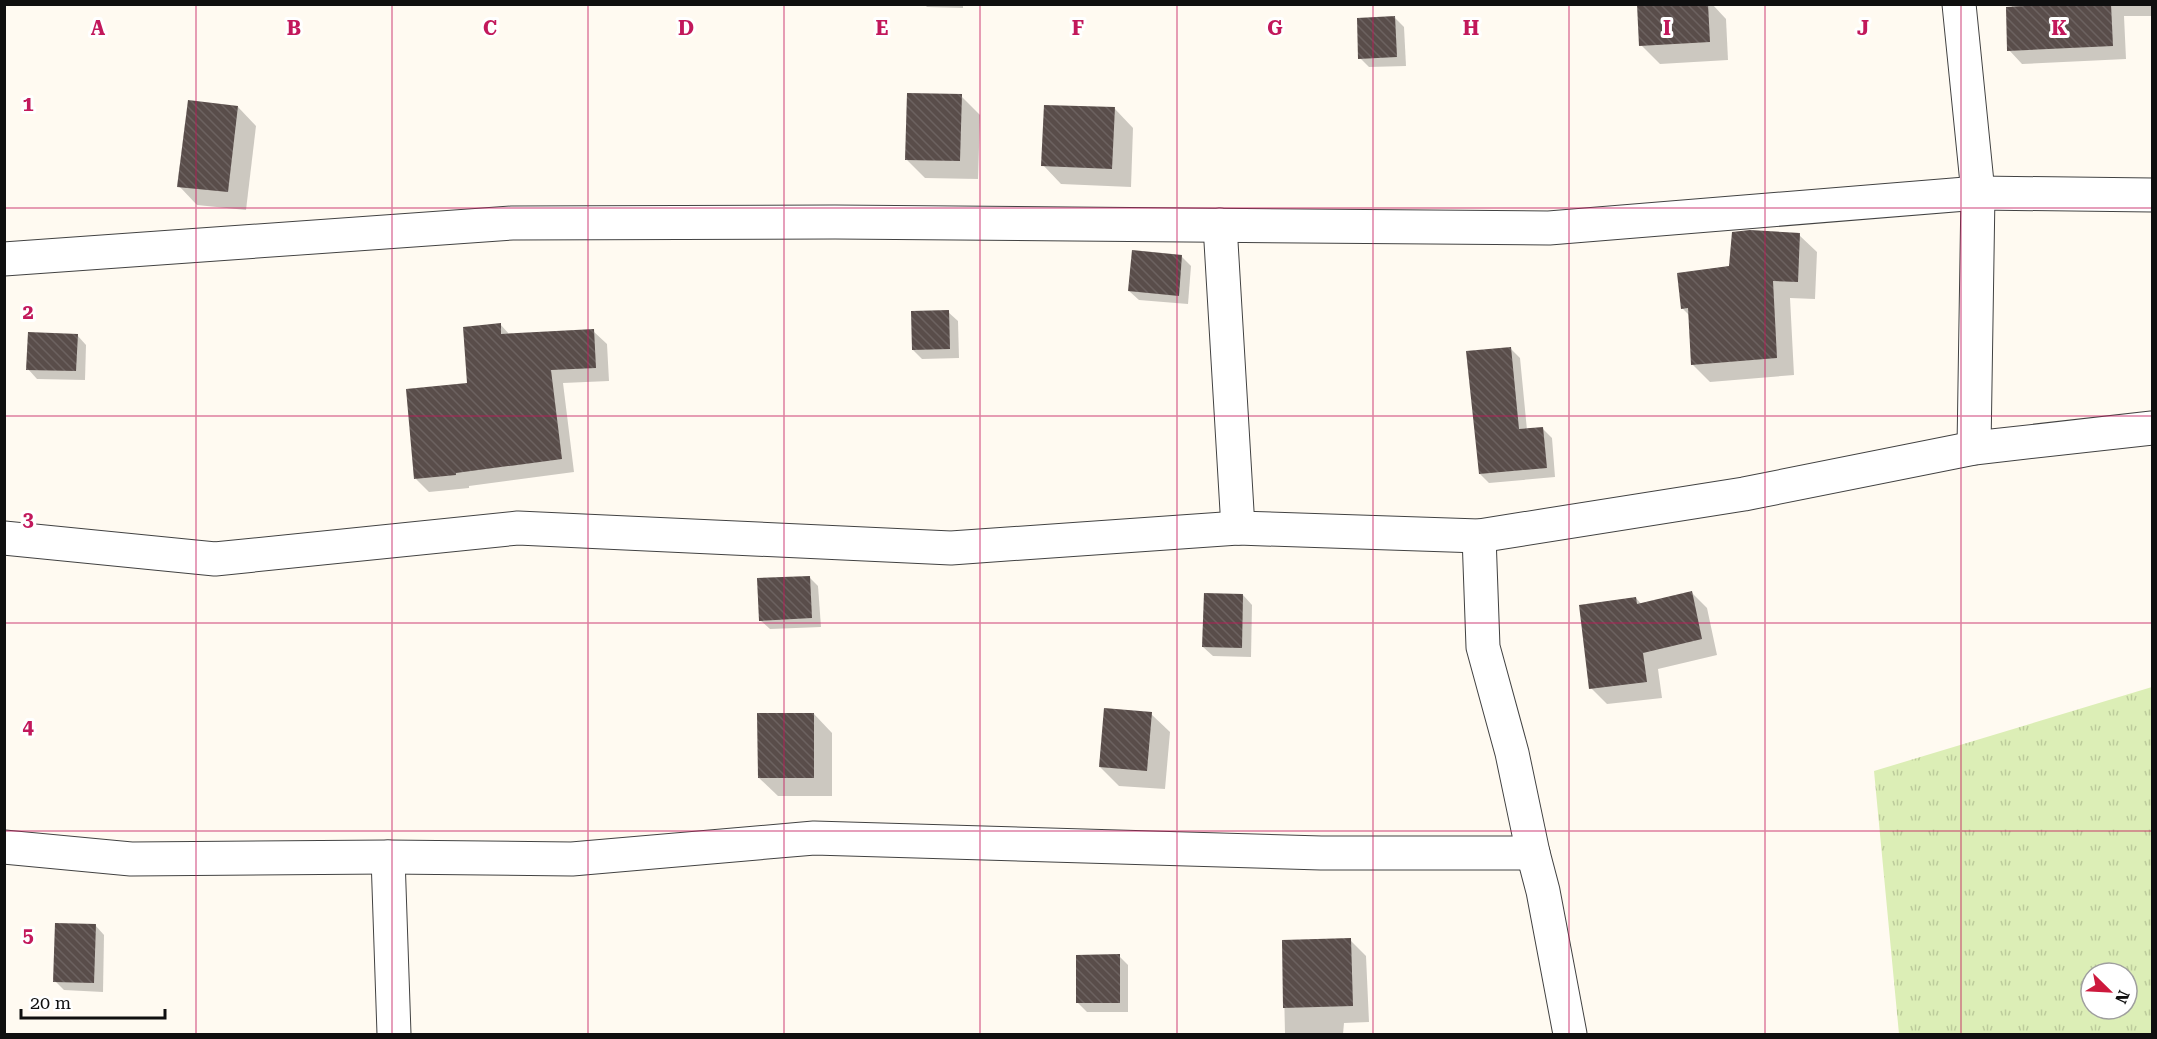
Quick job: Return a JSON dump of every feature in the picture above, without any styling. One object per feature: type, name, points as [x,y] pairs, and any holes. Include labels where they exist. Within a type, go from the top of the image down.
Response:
[{"type":"street","points":[[1959,4],[1978,193],[1974,448]]},
{"type":"street","points":[[4,260],[512,223],[835,222],[1549,228],[1978,193],[2152,195]]},
{"type":"street","points":[[1221,225],[1238,528]]},
{"type":"street","points":[[4,538],[215,558],[518,528],[951,548],[1238,528],[1479,536],[1744,494],[1974,448],[2152,428]]},
{"type":"street","points":[[1479,536],[1483,647],[1512,753],[1543,891],[1570,1035]]},
{"type":"street","points":[[4,847],[131,859],[572,858],[814,838],[1321,853],[1533,853]]},
{"type":"street","points":[[388,857],[394,1035]]},
{"type":"green space","points":[[2152,687],[2152,1034],[1899,1034],[1874,771]]},
{"type":"building","points":[[1637,4],[1708,4],[1710,42],[1639,46]]},
{"type":"building","points":[[2111,4],[2113,46],[2007,51],[2006,7]]},
{"type":"building","points":[[1395,16],[1397,57],[1358,59],[1357,18]]},
{"type":"building","points":[[907,93],[962,94],[960,161],[905,160]]},
{"type":"building","points":[[188,100],[238,106],[228,192],[177,187]]},
{"type":"building","points":[[1044,105],[1115,107],[1112,169],[1041,166]]},
{"type":"building","points":[[1750,230],[1800,233],[1798,282],[1773,281],[1777,358],[1691,365],[1688,308],[1681,309],[1677,273],[1729,266],[1732,232]]},
{"type":"building","points":[[1132,250],[1182,255],[1179,296],[1128,291]]},
{"type":"building","points":[[949,310],[950,349],[912,350],[911,311]]},
{"type":"building","points":[[501,323],[501,334],[594,329],[596,368],[551,370],[562,459],[414,479],[406,389],[467,383],[463,327]]},
{"type":"building","points":[[28,332],[78,334],[76,371],[26,370]]},
{"type":"building","points":[[1511,347],[1519,429],[1543,427],[1547,468],[1479,474],[1466,351]]},
{"type":"building","points":[[810,576],[812,618],[759,621],[757,578]]},
{"type":"building","points":[[1692,591],[1702,639],[1643,653],[1647,682],[1589,689],[1579,605],[1636,597],[1637,604]]},
{"type":"building","points":[[1204,593],[1243,594],[1242,648],[1202,647]]},
{"type":"building","points":[[1104,708],[1152,712],[1147,771],[1099,767]]},
{"type":"building","points":[[757,713],[814,713],[814,778],[758,778]]},
{"type":"building","points":[[55,923],[96,924],[94,983],[53,982]]},
{"type":"building","points":[[1351,938],[1353,1006],[1283,1008],[1282,940]]},
{"type":"building","points":[[1120,954],[1120,1003],[1076,1003],[1076,955]]}]
